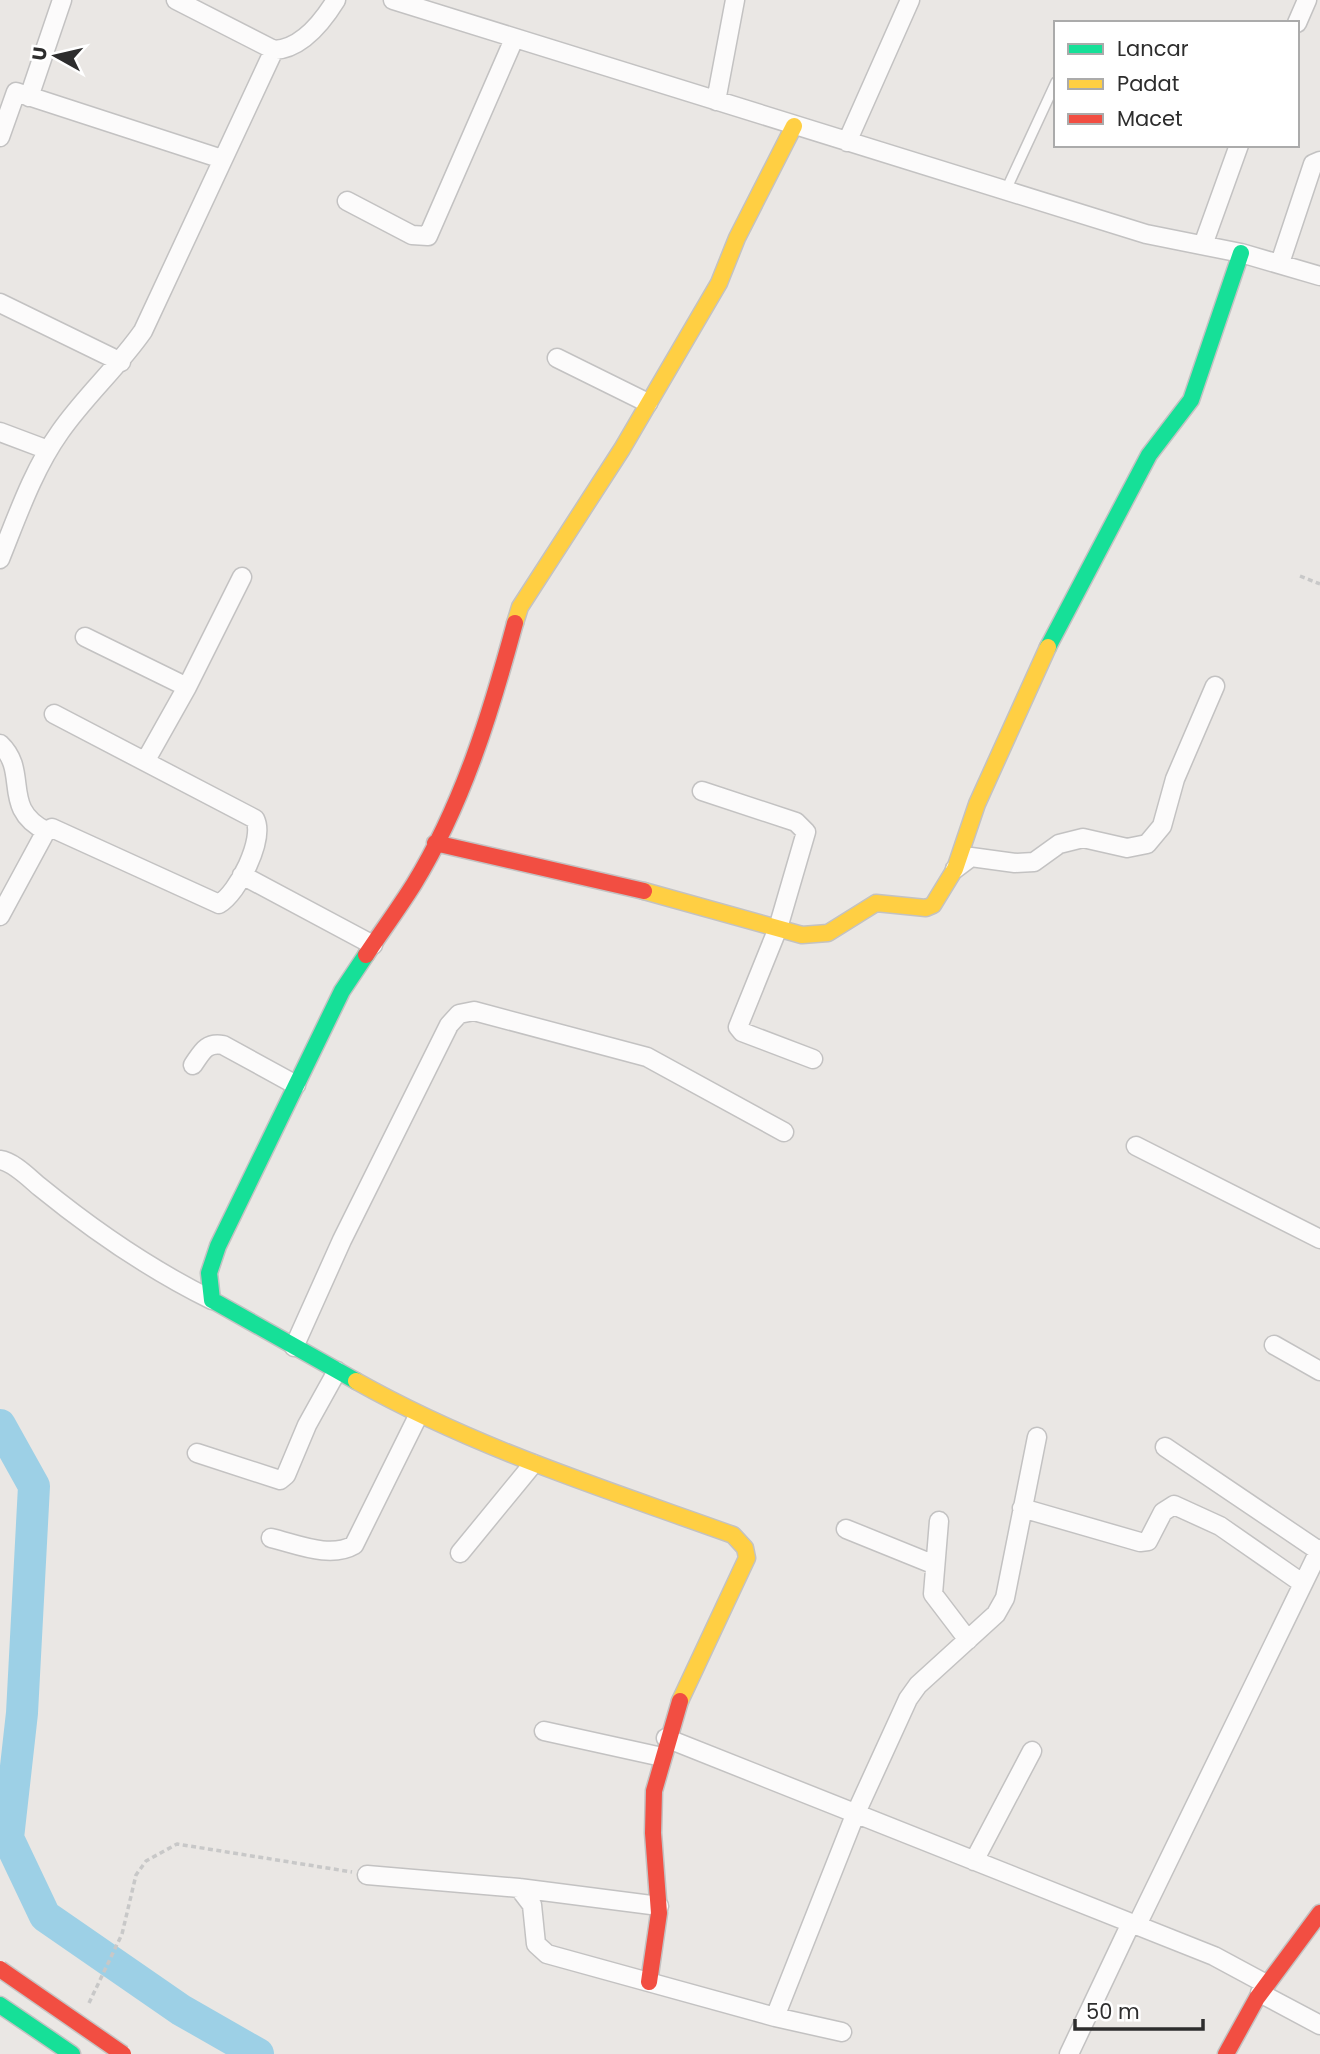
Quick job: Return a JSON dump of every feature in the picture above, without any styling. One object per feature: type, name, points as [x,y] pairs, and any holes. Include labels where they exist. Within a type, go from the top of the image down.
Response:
[{"type":"main road","points":[[649,1982],[659,1906],[653,1833],[654,1793],[666,1738],[677,1706],[747,1558],[745,1548],[733,1535],[533,1464],[418,1416],[212,1300],[206,1284],[208,1269],[342,991],[415,882],[450,813],[491,710],[520,607],[648,403],[719,282],[737,237],[794,126]]},
{"type":"main road","points":[[435,842],[671,897],[802,934],[828,933],[876,903],[926,908],[933,905],[956,869],[977,804],[1054,633],[1149,455],[1191,400],[1241,253]]},
{"type":"main road","points":[[1226,2054],[1263,1989],[1320,1913]]},
{"type":"main road","points":[[0,1969],[124,2054]]},
{"type":"main road","points":[[0,2005],[72,2054]]},
{"type":"street","points":[[29,97],[62,0]]},
{"type":"street","points":[[176,0],[274,50],[285,49],[301,40],[327,14],[336,0]]},
{"type":"street","points":[[393,0],[1146,234],[1241,253],[1320,276]]},
{"type":"street","points":[[716,101],[735,0]]},
{"type":"street","points":[[847,142],[910,0]]},
{"type":"street","points":[[1298,21],[1307,0]]},
{"type":"street","points":[[347,201],[412,235],[428,236],[514,39]]},
{"type":"street","points":[[0,559],[48,450],[61,430],[121,362],[143,331],[274,50]]},
{"type":"street","points":[[0,137],[16,92],[222,159]]},
{"type":"street","points":[[1203,245],[1238,147]]},
{"type":"street","points":[[1280,263],[1313,164],[1320,161]]},
{"type":"street","points":[[0,303],[121,362]]},
{"type":"street","points":[[557,358],[648,403]]},
{"type":"street","points":[[0,432],[48,450]]},
{"type":"street","points":[[146,760],[187,687],[242,577]]},
{"type":"street","points":[[85,637],[187,687]]},
{"type":"street","points":[[956,869],[971,857],[1015,863],[1034,862],[1068,840],[1083,838],[1128,848],[1147,844],[1162,826],[1175,779],[1215,686]]},
{"type":"street","points":[[0,916],[46,831],[52,828],[219,904],[230,895],[242,875],[258,839],[260,827],[256,819],[54,714]]},
{"type":"street","points":[[0,744],[5,749],[8,760],[6,793],[9,810],[21,823],[46,831]]},
{"type":"street","points":[[702,791],[796,822],[806,832],[778,928],[738,1027],[742,1032],[813,1059]]},
{"type":"street","points":[[242,875],[373,945]]},
{"type":"street","points":[[294,1347],[342,1240],[449,1025],[459,1014],[474,1011],[648,1057],[784,1132]]},
{"type":"street","points":[[193,1065],[204,1048],[212,1043],[223,1045],[296,1085]]},
{"type":"street","points":[[1136,1146],[1320,1239]]},
{"type":"street","points":[[0,1160],[24,1174],[84,1222],[157,1273],[212,1300]]},
{"type":"street","points":[[1274,1345],[1320,1371]]},
{"type":"street","points":[[197,1453],[280,1480],[286,1475],[307,1425],[337,1371]]},
{"type":"street","points":[[271,1538],[326,1551],[344,1551],[354,1545],[418,1416]]},
{"type":"street","points":[[775,2017],[856,1815],[908,1699],[918,1685],[996,1614],[1005,1598],[1037,1437]]},
{"type":"street","points":[[1069,2054],[1319,1550],[1165,1447]]},
{"type":"street","points":[[460,1553],[533,1464]]},
{"type":"street","points":[[1022,1508],[1140,1542],[1148,1541],[1163,1513],[1174,1505],[1220,1525],[1302,1583]]},
{"type":"street","points":[[939,1521],[933,1594],[968,1640]]},
{"type":"street","points":[[846,1529],[935,1565]]},
{"type":"street","points":[[544,1731],[662,1757]]},
{"type":"street","points":[[666,1738],[1214,1956],[1320,2025]]},
{"type":"street","points":[[974,1861],[1032,1751]]},
{"type":"street","points":[[367,1875],[519,1888],[659,1906]]},
{"type":"street","points":[[519,1888],[532,1905],[536,1944],[540,1951],[775,2017],[842,2032]]},
{"type":"lane","points":[[1006,190],[1054,86]]},
{"type":"path","points":[[1300,576],[1320,584]]},
{"type":"path","points":[[87,2007],[122,1934],[136,1875],[146,1861],[177,1844],[367,1875]]},
{"type":"waterway","points":[[0,1425],[34,1486],[22,1713],[8,1838],[45,1916],[181,2010],[258,2054]]},
{"type":"traffic: fast","points":[[1048,647],[1149,455],[1191,400],[1241,253]]},
{"type":"traffic: fast","points":[[356,1381],[212,1300],[209,1273],[218,1246],[342,991],[366,955]]},
{"type":"traffic: fast","points":[[0,2005],[72,2054]]},
{"type":"traffic: slow","points":[[515,623],[520,607],[622,449],[719,283],[737,238],[794,126]]},
{"type":"traffic: slow","points":[[644,891],[802,935],[828,933],[876,903],[926,908],[933,905],[955,869],[977,804],[1048,647]]},
{"type":"traffic: slow","points":[[356,1381],[401,1405],[494,1447],[733,1535],[745,1548],[747,1558],[680,1701]]},
{"type":"traffic: jam","points":[[366,955],[414,884],[447,822],[474,757],[515,623]]},
{"type":"traffic: jam","points":[[435,843],[644,891]]},
{"type":"traffic: jam","points":[[649,1982],[659,1913],[653,1833],[654,1791],[680,1701]]},
{"type":"traffic: jam","points":[[1226,2054],[1257,1998],[1320,1913]]},
{"type":"traffic: jam","points":[[0,1969],[123,2054]]}]
